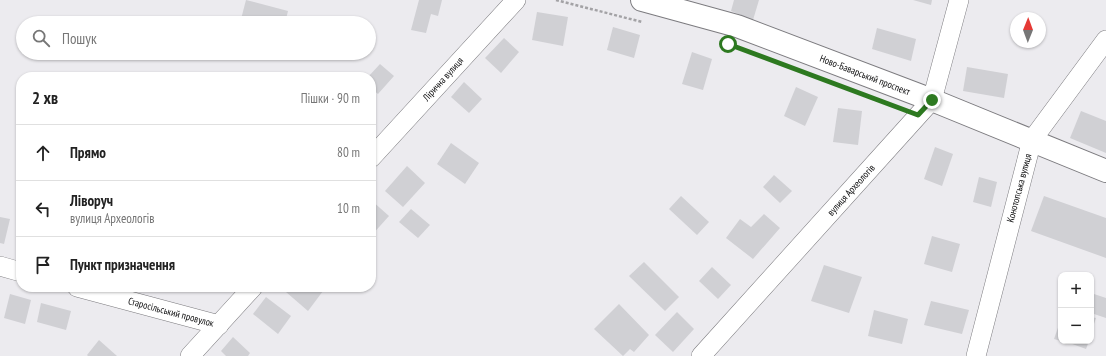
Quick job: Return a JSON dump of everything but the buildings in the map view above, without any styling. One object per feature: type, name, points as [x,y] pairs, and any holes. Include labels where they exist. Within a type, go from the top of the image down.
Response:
[{"type":"main road","name":"Ново-Баварський проспект","points":[[642,0],[737,26],[932,100],[1106,171]]},
{"type":"street","name":"Лірична вулиця","points":[[376,153],[516,0]]},
{"type":"street","name":"вулиця Археологів","points":[[701,356],[932,100],[959,0]]},
{"type":"street","name":"Конотопська вулиця","points":[[976,356],[1032,140],[1106,40]]},
{"type":"street","points":[[0,266],[16,271]]},
{"type":"street","name":"Старосільський провулок","points":[[95,292],[218,325]]},
{"type":"street","points":[[190,356],[248,292]]},
{"type":"path","points":[[556,0],[646,23]]},
{"type":"route","points":[[728,44],[918,115],[932,100]]}]
